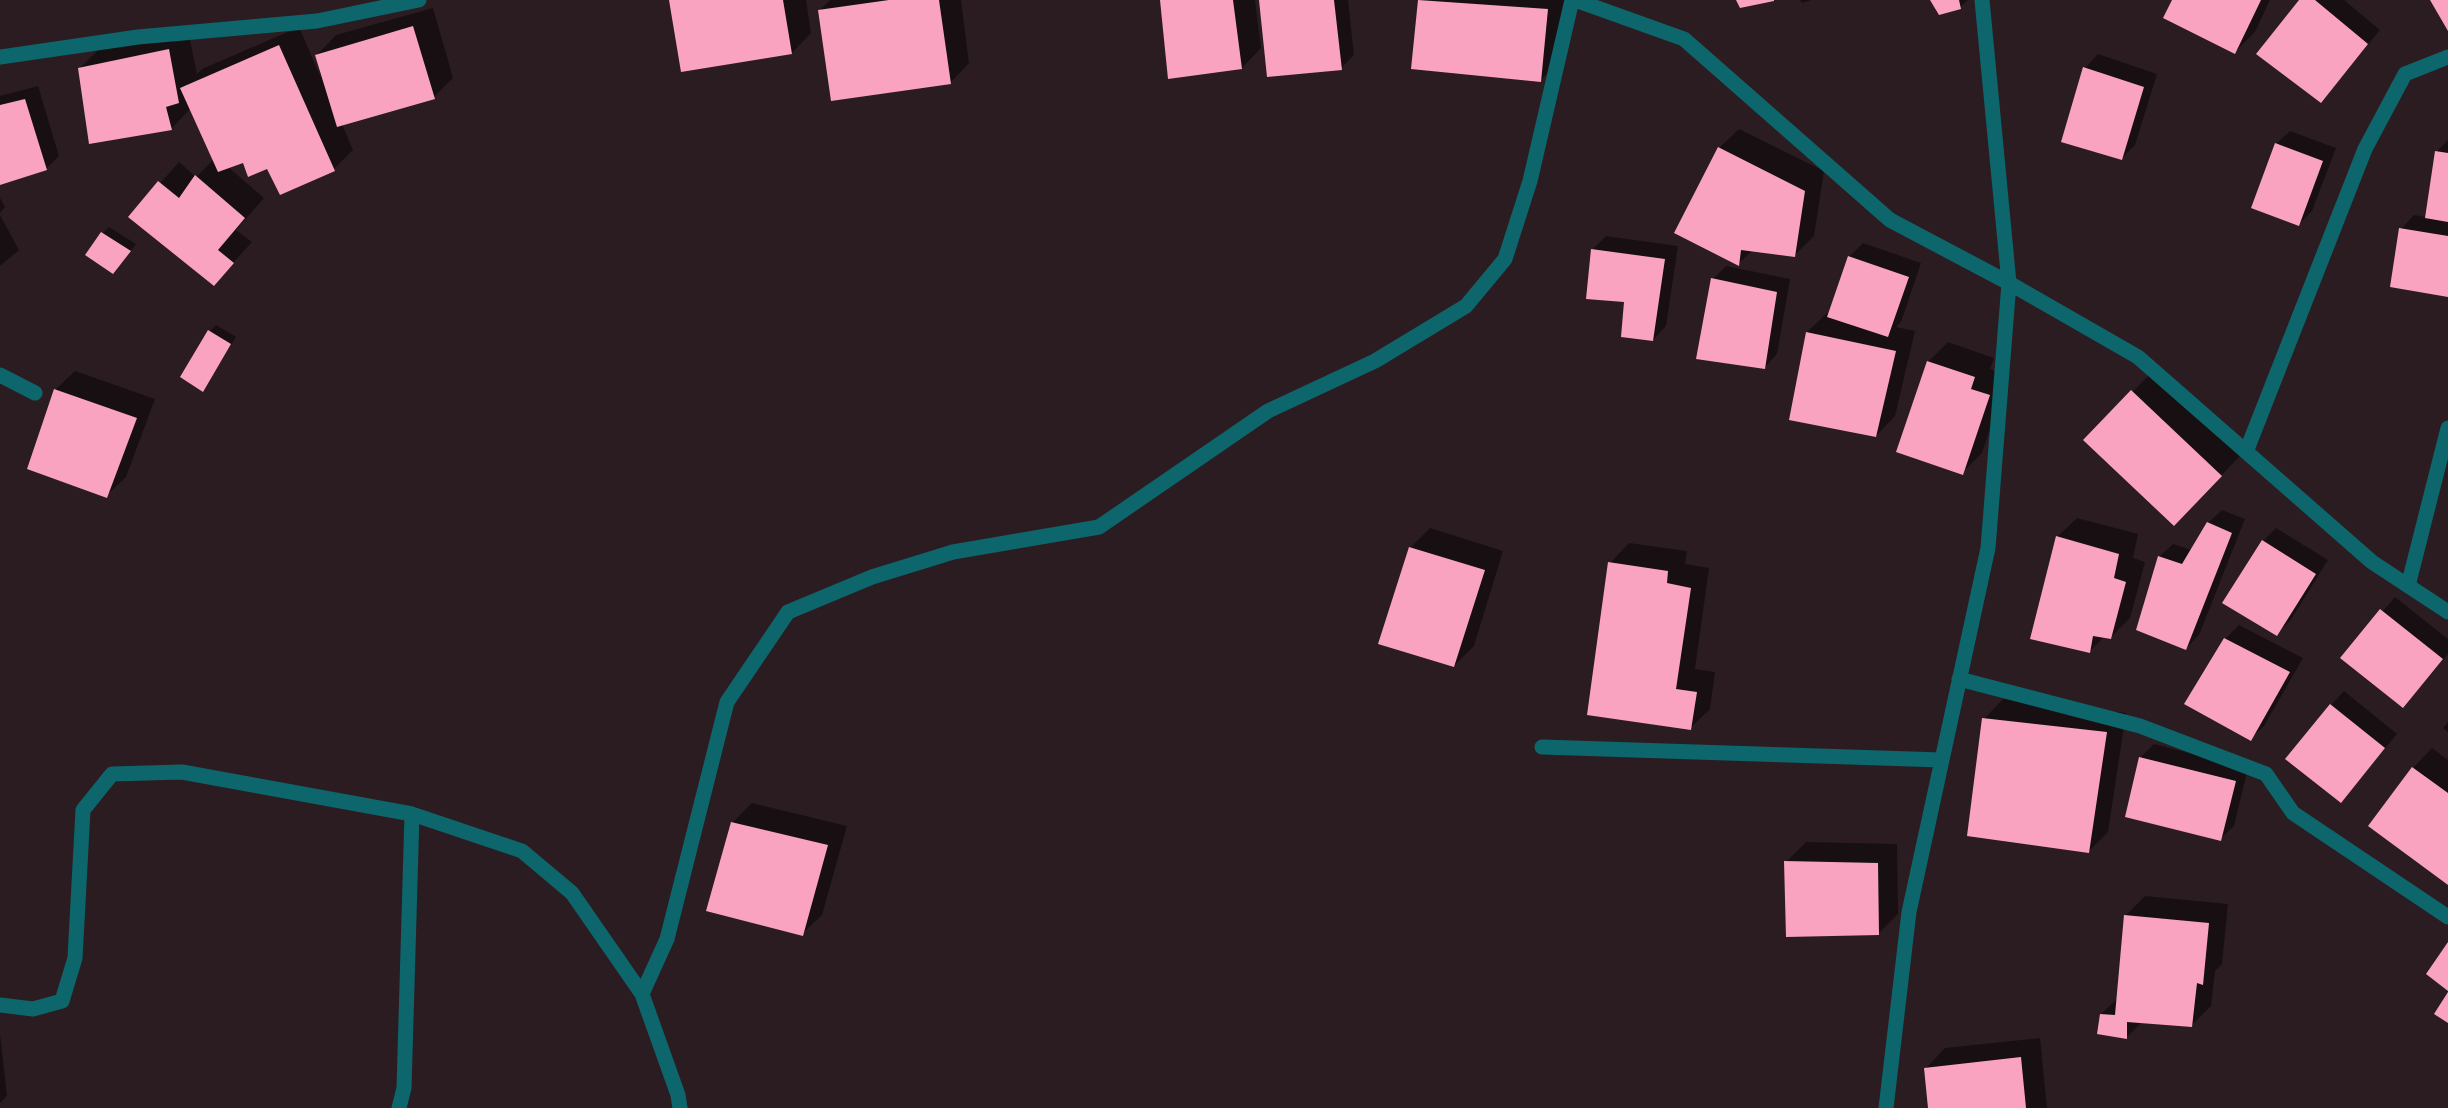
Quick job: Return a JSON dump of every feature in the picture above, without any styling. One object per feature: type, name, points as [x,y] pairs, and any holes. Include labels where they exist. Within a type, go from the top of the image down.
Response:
[{"type":"street","points":[[0,57],[138,37],[317,21],[420,0]]},
{"type":"street","points":[[642,994],[667,939],[727,702],[788,612],[872,577],[953,552],[1099,527],[1268,411],[1375,361],[1466,306],[1505,259],[1530,181],[1573,0],[1684,39],[1890,220],[2009,283],[2138,357],[2372,562],[2448,612]]},
{"type":"street","points":[[1886,1108],[1909,912],[1988,548],[2009,283],[1982,0]]},
{"type":"street","points":[[2246,452],[2365,149],[2405,74],[2448,57]]},
{"type":"street","points":[[0,375],[35,393]]},
{"type":"street","points":[[2408,586],[2448,428]]},
{"type":"street","points":[[1959,680],[2140,726],[2266,774],[2293,813],[2448,917]]},
{"type":"street","points":[[1542,747],[1942,760]]},
{"type":"street","points":[[0,1005],[33,1009],[62,1001],[75,958],[83,810],[112,774],[182,772],[412,814],[522,851],[572,893],[642,994],[678,1095],[680,1108]]},
{"type":"street","points":[[399,1108],[404,1088],[412,814]]},
{"type":"building","points":[[669,0],[783,0],[792,54],[681,72]]},
{"type":"building","points":[[889,0],[939,0],[951,84],[831,101],[818,10]]},
{"type":"building","points":[[1160,0],[1233,0],[1242,69],[1168,79]]},
{"type":"building","points":[[1259,0],[1334,0],[1342,70],[1267,77]]},
{"type":"building","points":[[1418,0],[1548,9],[1541,82],[1411,69]]},
{"type":"building","points":[[1736,0],[1774,0],[1774,1],[1740,8]]},
{"type":"building","points":[[1930,0],[1959,0],[1961,9],[1939,15]]},
{"type":"building","points":[[2172,0],[2261,0],[2235,54],[2163,18]]},
{"type":"building","points":[[2299,0],[2315,0],[2368,44],[2321,103],[2256,54]]},
{"type":"building","points":[[2430,0],[2448,0],[2448,31]]},
{"type":"building","points":[[413,26],[435,99],[337,127],[315,55]]},
{"type":"building","points":[[279,45],[335,171],[280,195],[267,169],[248,177],[243,163],[218,172],[180,88]]},
{"type":"building","points":[[169,49],[179,103],[166,107],[172,130],[89,144],[78,68]]},
{"type":"building","points":[[2083,67],[2144,87],[2122,160],[2061,142]]},
{"type":"building","points":[[25,99],[47,170],[0,185],[0,105]]},
{"type":"building","points":[[2275,143],[2323,161],[2299,226],[2251,208]]},
{"type":"building","points":[[1718,147],[1805,191],[1795,257],[1741,250],[1739,266],[1674,233]]},
{"type":"building","points":[[2435,151],[2448,153],[2448,222],[2425,218]]},
{"type":"building","points":[[195,175],[245,218],[218,250],[234,263],[214,286],[128,217],[158,181],[179,198]]},
{"type":"building","points":[[2399,228],[2448,236],[2448,297],[2390,287]]},
{"type":"building","points":[[101,232],[131,251],[113,274],[85,255]]},
{"type":"building","points":[[1591,249],[1665,259],[1653,341],[1621,337],[1624,302],[1586,299]]},
{"type":"building","points":[[1848,256],[1909,277],[1888,337],[1827,317]]},
{"type":"building","points":[[1711,278],[1777,292],[1765,369],[1696,359]]},
{"type":"building","points":[[208,330],[231,344],[203,392],[180,377]]},
{"type":"building","points":[[1806,332],[1896,351],[1876,437],[1789,420]]},
{"type":"building","points":[[1927,361],[1975,377],[1971,389],[1990,395],[1963,475],[1896,452]]},
{"type":"building","points":[[54,389],[137,418],[107,498],[27,469]]},
{"type":"building","points":[[2131,390],[2222,476],[2174,526],[2083,440]]},
{"type":"building","points":[[2207,522],[2232,533],[2186,650],[2136,630],[2158,556],[2182,564]]},
{"type":"building","points":[[2056,536],[2119,554],[2114,578],[2126,582],[2111,639],[2093,636],[2090,653],[2030,639]]},
{"type":"building","points":[[2262,540],[2316,574],[2277,636],[2222,603]]},
{"type":"building","points":[[1409,547],[1485,570],[1454,667],[1378,644]]},
{"type":"building","points":[[1608,562],[1668,571],[1667,583],[1691,588],[1676,689],[1697,692],[1691,730],[1587,715]]},
{"type":"building","points":[[2380,609],[2443,659],[2403,708],[2340,658]]},
{"type":"building","points":[[2224,638],[2290,672],[2251,741],[2184,704]]},
{"type":"building","points":[[2330,704],[2385,748],[2341,803],[2285,759]]},
{"type":"building","points":[[1982,718],[2107,732],[2089,853],[1967,836]]},
{"type":"building","points":[[2139,757],[2236,781],[2221,841],[2125,817]]},
{"type":"building","points":[[2412,767],[2448,793],[2448,885],[2368,826]]},
{"type":"building","points":[[731,822],[828,845],[803,936],[706,911]]},
{"type":"building","points":[[1784,861],[1878,863],[1879,935],[1786,937]]},
{"type":"building","points":[[2124,915],[2209,923],[2203,985],[2197,983],[2192,1027],[2127,1022],[2127,1039],[2097,1034],[2100,1014],[2115,1015]]},
{"type":"building","points":[[2448,942],[2448,991],[2426,974]]},
{"type":"building","points":[[2448,992],[2448,1023],[2434,1014]]},
{"type":"building","points":[[2021,1057],[2026,1108],[1928,1108],[1924,1068]]}]
